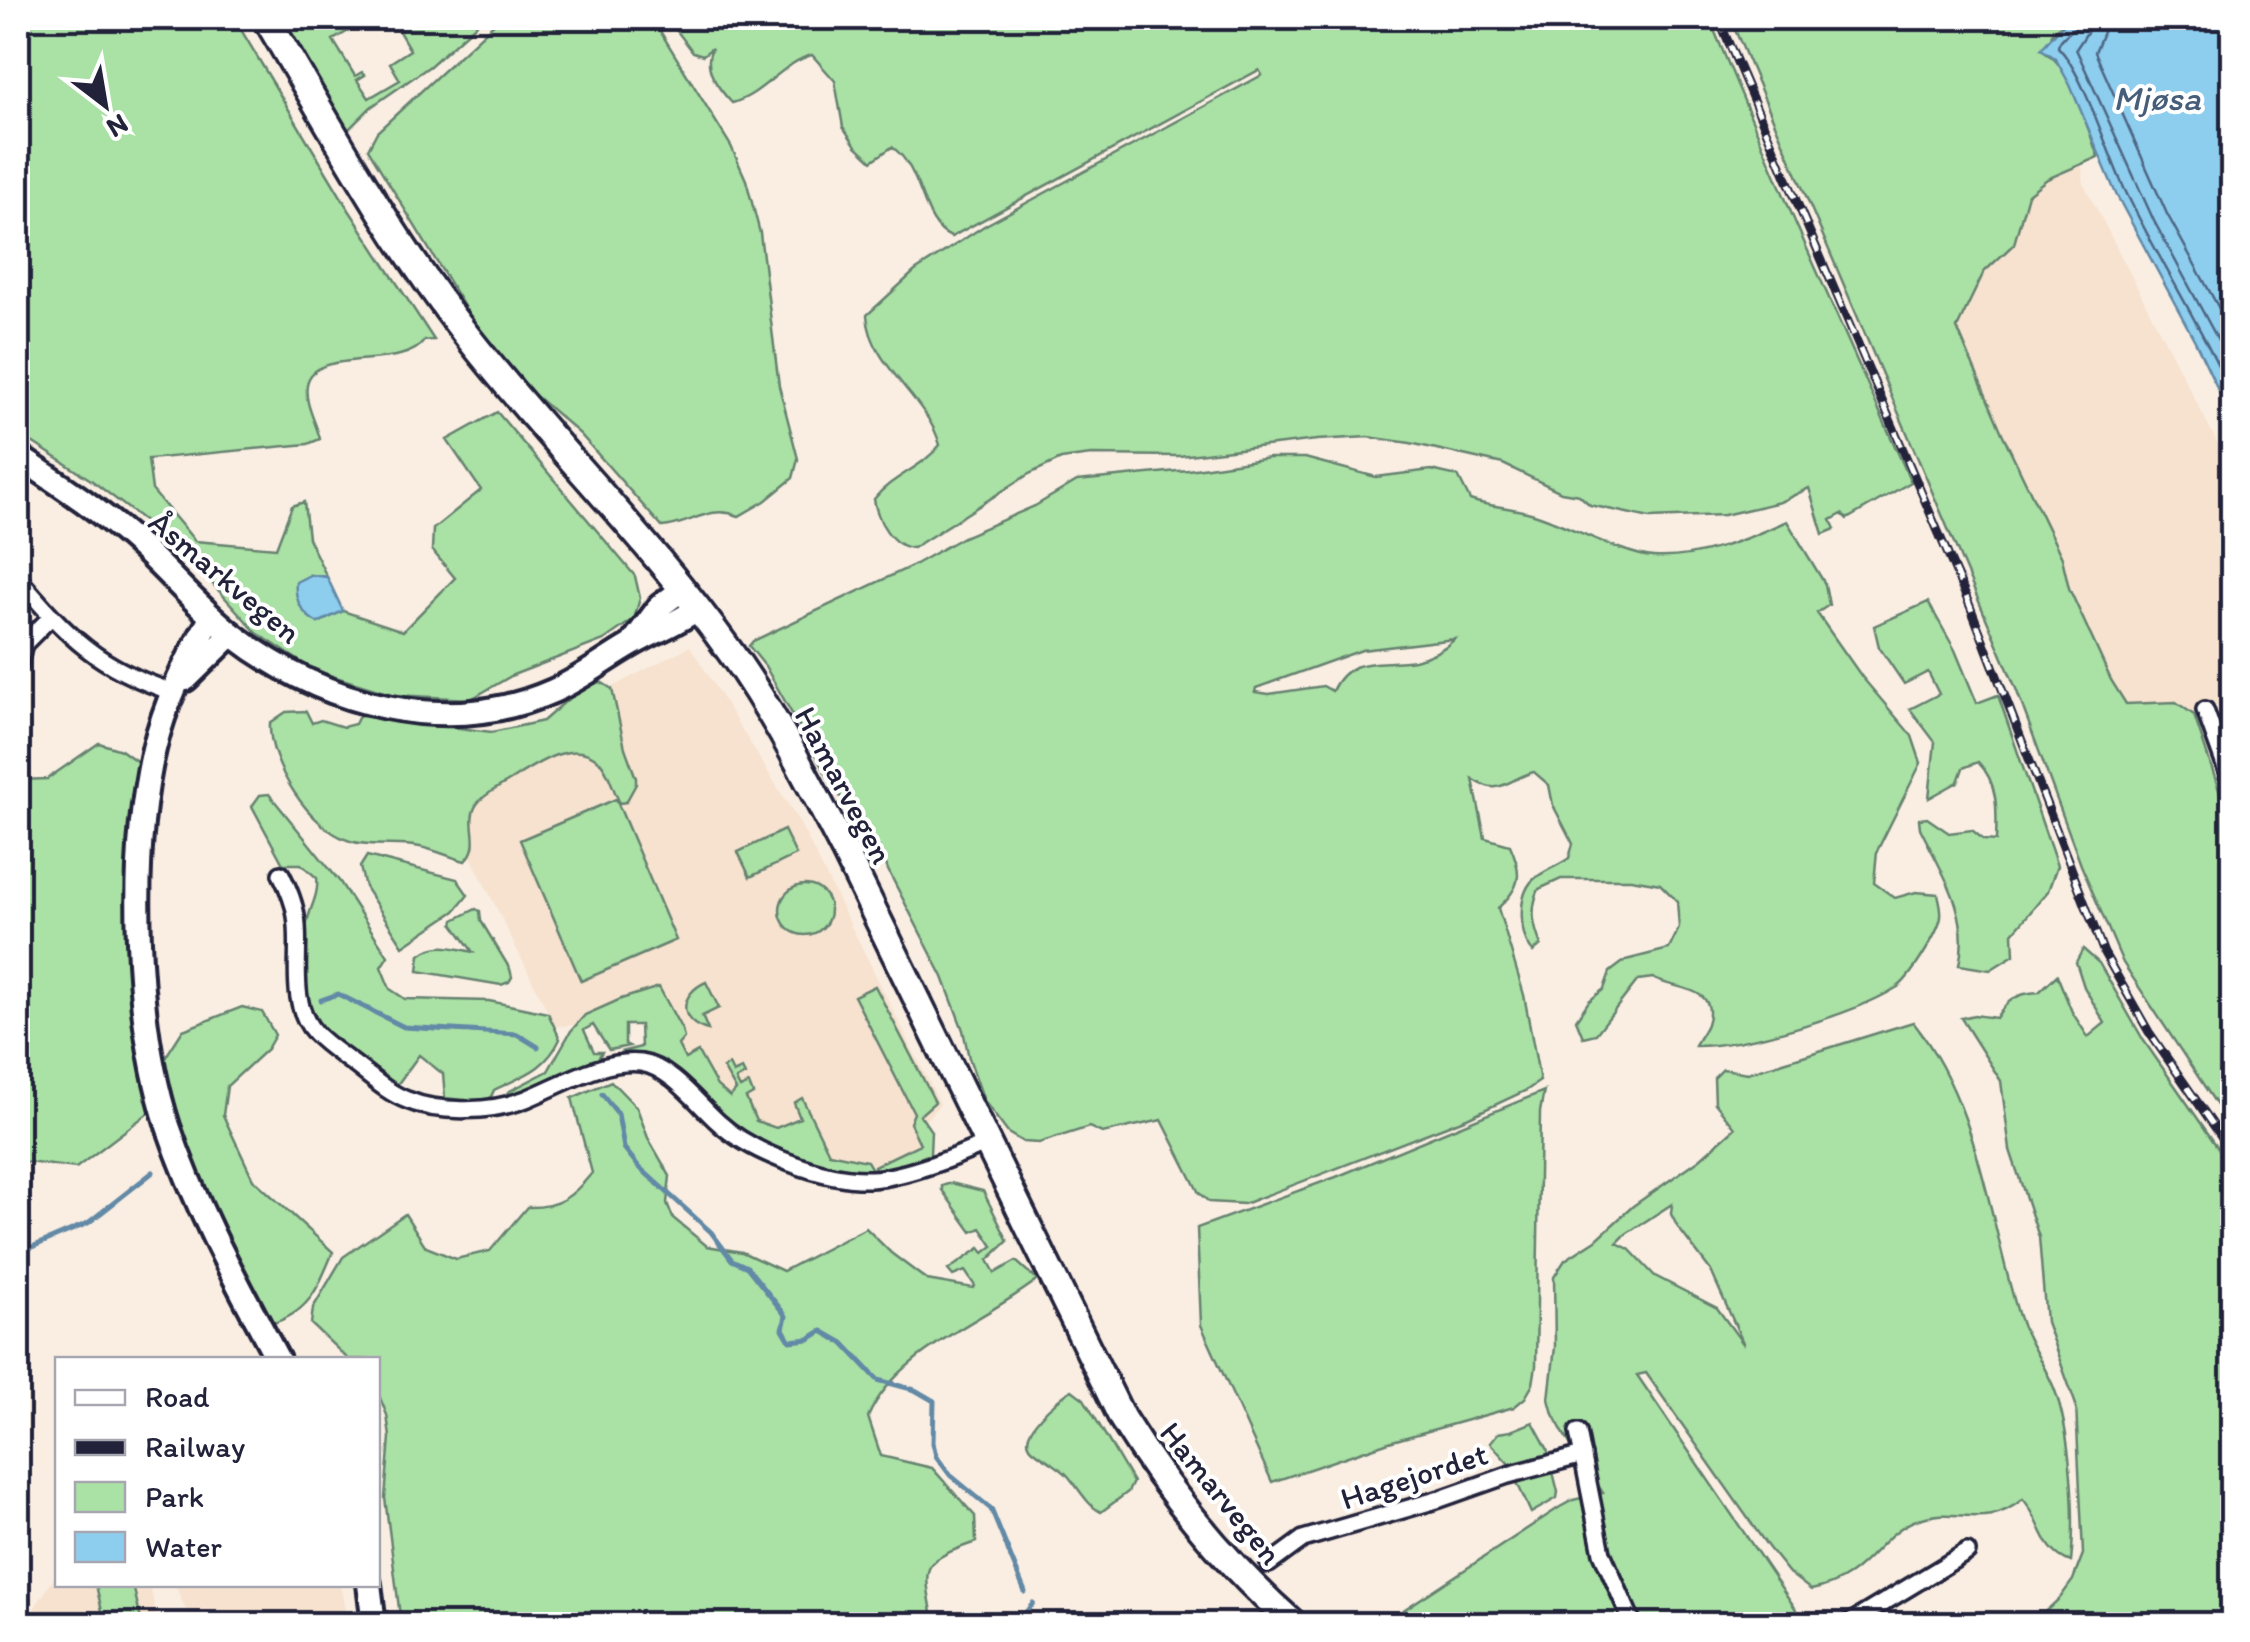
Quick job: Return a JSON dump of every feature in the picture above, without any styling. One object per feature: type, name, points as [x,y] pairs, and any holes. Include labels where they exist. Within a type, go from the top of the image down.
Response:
[{"type":"main road","name":"Hamarvegen","points":[[266,18],[388,224],[463,331],[733,655],[796,759],[844,850],[1122,1418],[1167,1489],[1220,1552],[1294,1624]]},
{"type":"street","name":"Åsmarkvegen","points":[[18,456],[133,540],[212,617],[281,669],[329,692],[367,704],[443,713],[504,708],[552,692],[632,644],[676,624],[690,599]]},
{"type":"street","points":[[18,578],[51,618],[98,659],[123,674],[173,692]]},
{"type":"street","points":[[212,617],[173,692],[154,746],[143,836],[140,962],[145,1024],[168,1124],[186,1175],[220,1251],[277,1357]]},
{"type":"street","points":[[18,667],[24,644],[51,618]]},
{"type":"street","points":[[173,692],[232,634]]},
{"type":"street","points":[[2205,710],[2232,785]]},
{"type":"street","points":[[281,874],[292,895],[297,918],[298,988],[307,1022],[328,1045],[410,1102],[441,1107],[499,1107],[616,1064],[642,1064],[664,1073],[742,1141],[778,1158],[830,1174],[855,1179],[894,1176],[986,1142]]},
{"type":"street","points":[[1578,1432],[1597,1534],[1608,1572],[1633,1624]]},
{"type":"street","name":"Hagejordet","points":[[1269,1564],[1304,1539],[1583,1455]]},
{"type":"street","points":[[1848,1624],[1967,1552]]},
{"type":"street","points":[[369,1587],[374,1624]]},
{"type":"shaded area","points":[[2082,166],[2084,184],[2232,471],[2232,695],[2194,715],[2176,702],[2126,704],[2111,680],[2069,588],[2062,558],[1957,328],[1984,272],[2014,244],[2028,194],[2047,179]]},
{"type":"shaded area","points":[[690,646],[799,822],[940,1104],[924,1122],[920,1144],[874,1166],[827,1153],[756,1121],[682,1064],[640,1002],[580,1025],[555,1026],[471,857],[461,827],[476,751],[529,731]]},
{"type":"shaded area","points":[[55,1577],[55,1587],[150,1587],[159,1624],[24,1624]]},
{"type":"shaded area","points":[[176,1587],[340,1587],[348,1624],[192,1624]]},
{"type":"green space","points":[[18,18],[234,18],[349,210],[434,340],[398,355],[341,362],[313,373],[307,385],[307,399],[320,439],[308,444],[148,459],[152,490],[195,541],[276,548],[292,506],[304,502],[308,538],[327,577],[310,575],[318,623],[343,611],[403,631],[455,578],[432,550],[433,529],[481,490],[447,440],[497,412],[635,576],[640,598],[634,619],[604,640],[513,675],[471,699],[394,695],[313,670],[257,633],[181,549],[91,480],[18,433]]},
{"type":"green space","points":[[299,18],[371,18],[333,40],[355,76],[362,72],[365,75],[357,80],[369,98],[400,80],[390,63],[410,50],[391,18],[483,18],[430,66],[371,107],[344,134],[290,38],[290,26]]},
{"type":"green space","points":[[500,18],[652,18],[731,146],[746,180],[760,233],[779,386],[798,459],[793,478],[739,516],[718,512],[662,527],[580,434],[523,385],[471,318],[368,149],[377,132]]},
{"type":"green space","points":[[667,18],[1296,18],[1298,25],[1332,18],[1709,18],[1911,482],[1847,519],[1842,514],[1831,520],[1835,529],[1823,534],[1809,488],[1780,502],[1724,515],[1650,518],[1590,505],[1579,495],[1561,492],[1503,464],[1368,437],[1317,440],[1179,456],[1091,455],[1061,459],[1029,474],[913,548],[905,546],[886,531],[874,499],[940,445],[924,412],[878,350],[867,315],[915,271],[984,226],[1262,75],[1259,70],[951,237],[933,221],[910,169],[892,147],[872,161],[856,146],[843,127],[835,81],[812,55],[732,103],[710,70],[712,48],[703,55],[693,52]]},
{"type":"green space","points":[[1730,18],[2069,18],[2052,34],[2047,54],[2071,85],[2098,157],[2047,179],[2028,194],[2014,244],[1984,272],[1957,328],[2062,558],[2069,588],[2111,680],[2126,704],[2176,702],[2194,715],[2223,802],[2232,800],[2232,1128],[2123,963],[2081,865],[2015,686]]},
{"type":"green space","points":[[1269,458],[1305,458],[1376,477],[1431,470],[1458,476],[1470,500],[1529,512],[1627,551],[1653,557],[1705,552],[1787,521],[1825,584],[1829,605],[1817,613],[1862,677],[1912,736],[1921,763],[1877,851],[1874,883],[1895,898],[1916,892],[1938,894],[1939,924],[1915,966],[1902,984],[1853,1008],[1770,1035],[1717,1045],[1695,1046],[1709,1011],[1700,995],[1653,978],[1638,980],[1596,1034],[1583,1037],[1576,1020],[1589,1001],[1604,989],[1610,972],[1626,960],[1669,949],[1679,928],[1677,901],[1660,884],[1631,879],[1561,879],[1539,889],[1536,896],[1534,917],[1541,945],[1533,952],[1523,926],[1524,896],[1537,877],[1569,858],[1573,844],[1553,805],[1549,785],[1534,772],[1497,787],[1473,779],[1485,838],[1510,845],[1517,864],[1518,880],[1498,908],[1524,995],[1540,1081],[1467,1118],[1244,1204],[1209,1202],[1199,1193],[1162,1120],[1102,1133],[1089,1127],[1039,1143],[1023,1142],[1008,1133],[984,1101],[943,977],[881,850],[834,788],[765,666],[749,646],[963,537],[1035,506],[1077,481]],"holes":[[[1455,639],[1420,659],[1356,667],[1347,671],[1332,691],[1323,686],[1269,694],[1255,692],[1256,688],[1362,650]]]},
{"type":"green space","points":[[1928,602],[1955,650],[1977,703],[1998,695],[2057,866],[2048,891],[2013,933],[2014,955],[1990,970],[1959,965],[1962,946],[1958,911],[1919,819],[1927,818],[1949,833],[1972,830],[1984,840],[1996,841],[1996,809],[1990,779],[1978,762],[1963,768],[1958,782],[1929,798],[1935,742],[1910,709],[1939,694],[1928,672],[1904,684],[1879,647],[1874,626]]},
{"type":"green space","points":[[601,682],[612,689],[636,778],[626,802],[620,803],[603,766],[590,754],[566,752],[553,756],[480,800],[472,819],[473,848],[465,861],[420,847],[359,843],[335,834],[320,823],[294,792],[271,739],[270,723],[286,712],[306,711],[312,723],[321,720],[343,727],[355,724],[359,716],[492,732],[543,721],[582,687]]},
{"type":"green space","points":[[99,743],[121,750],[139,763],[140,1053],[151,1111],[76,1168],[18,1161],[18,780],[47,779]]},
{"type":"green space","points":[[269,794],[340,882],[388,956],[381,967],[390,989],[405,999],[489,1001],[548,1013],[560,1039],[548,1058],[532,1071],[494,1090],[490,1099],[471,1101],[445,1098],[443,1074],[419,1055],[397,1085],[332,1038],[310,1004],[304,982],[307,923],[317,878],[301,864],[283,864],[252,806],[260,795]]},
{"type":"green space","points":[[616,799],[676,940],[581,981],[520,840]]},
{"type":"green space","points":[[784,830],[796,855],[750,877],[738,852]]},
{"type":"green space","points":[[367,856],[457,879],[468,895],[455,911],[403,946],[365,887],[360,867]]},
{"type":"green space","points":[[805,885],[823,892],[830,910],[823,928],[805,935],[787,928],[780,910],[787,892]]},
{"type":"green space","points":[[476,909],[510,969],[509,982],[501,985],[418,971],[420,955],[433,948],[473,952],[453,924]]},
{"type":"green space","points":[[2083,949],[2099,963],[2144,1041],[2232,1168],[2232,1624],[2032,1624],[2060,1598],[2073,1580],[2083,1554],[2076,1405],[2046,1322],[2039,1237],[2010,1150],[2001,1081],[1961,1018],[1996,1018],[2013,999],[2039,992],[2057,975],[2072,1012],[2088,1037],[2105,1023],[2084,987],[2076,962]]},
{"type":"green space","points":[[706,982],[719,1008],[702,1016],[708,1030],[691,1021],[685,1008],[691,993]]},
{"type":"green space","points":[[875,986],[935,1102],[920,1115],[931,1131],[930,1154],[875,1171],[874,1166],[920,1144],[910,1123],[914,1113],[854,996]]},
{"type":"green space","points":[[659,987],[682,1030],[684,1038],[678,1045],[685,1059],[698,1052],[717,1086],[730,1097],[736,1090],[723,1068],[729,1065],[733,1073],[742,1069],[745,1075],[736,1080],[740,1088],[749,1084],[753,1094],[746,1098],[756,1121],[776,1128],[800,1118],[794,1103],[802,1098],[829,1153],[867,1161],[873,1171],[804,1160],[741,1131],[653,1060],[620,1052],[641,1047],[640,1025],[625,1025],[625,1044],[629,1046],[609,1050],[593,1025],[584,1030],[594,1052],[602,1052],[595,1064],[504,1097],[548,1071],[585,1015]]},
{"type":"green space","points":[[242,1007],[262,1012],[275,1035],[267,1049],[227,1086],[223,1115],[253,1179],[333,1252],[304,1306],[270,1324],[193,1164],[163,1061],[183,1030]]},
{"type":"green space","points":[[1913,1022],[1935,1054],[1953,1089],[1979,1162],[2021,1323],[2060,1406],[2071,1474],[2071,1562],[2054,1551],[2023,1499],[1995,1514],[1933,1515],[1919,1519],[1892,1535],[1847,1576],[1811,1590],[1789,1573],[1768,1547],[1646,1373],[1637,1375],[1806,1624],[1390,1624],[1396,1615],[1560,1507],[1603,1493],[1565,1436],[1549,1399],[1555,1347],[1554,1277],[1565,1260],[1596,1240],[1633,1206],[1700,1159],[1735,1128],[1715,1103],[1714,1078],[1723,1069],[1748,1073]],"holes":[[[1672,1204],[1671,1214],[1711,1271],[1744,1345],[1717,1308],[1655,1276],[1629,1249],[1617,1243]]]},
{"type":"green space","points":[[611,1081],[637,1108],[648,1138],[670,1176],[667,1203],[673,1218],[707,1246],[742,1252],[783,1271],[866,1228],[927,1280],[973,1288],[965,1271],[953,1276],[948,1270],[980,1248],[984,1253],[993,1246],[981,1228],[972,1232],[942,1186],[951,1183],[983,1191],[1008,1241],[988,1260],[995,1273],[1016,1261],[1037,1280],[920,1356],[881,1394],[868,1417],[881,1456],[932,1468],[975,1516],[976,1542],[942,1556],[929,1570],[934,1624],[401,1624],[385,1498],[390,1437],[380,1398],[380,1357],[346,1357],[311,1324],[313,1308],[343,1257],[405,1214],[426,1247],[456,1259],[490,1251],[527,1207],[557,1203],[572,1194],[592,1173],[572,1098]]},
{"type":"green space","points":[[1544,1091],[1540,1112],[1536,1366],[1533,1384],[1525,1398],[1514,1407],[1389,1442],[1272,1482],[1201,1325],[1197,1228],[1336,1177]]},
{"type":"green space","points":[[1072,1390],[1084,1399],[1133,1482],[1128,1492],[1101,1512],[1065,1473],[1028,1442],[1041,1416]]},
{"type":"green space","points":[[1533,1422],[1547,1448],[1558,1492],[1557,1498],[1531,1513],[1508,1463],[1490,1443],[1498,1433]]},
{"type":"green space","points":[[96,1587],[133,1587],[142,1624],[105,1624]]},
{"type":"water","name":"Mjøsa","points":[[2069,18],[2232,18],[2232,419],[2116,194],[2070,85],[2055,58],[2041,49]]},
{"type":"water","points":[[310,575],[327,577],[343,611],[318,623],[303,611],[296,582]]},
{"type":"waterway","points":[[321,1000],[338,994],[404,1027],[517,1034],[538,1047]]},
{"type":"waterway","points":[[602,1094],[618,1114],[624,1148],[639,1167],[711,1232],[732,1260],[747,1267],[786,1316],[783,1329],[790,1341],[809,1339],[822,1331],[843,1343],[878,1380],[915,1390],[934,1401],[936,1456],[950,1475],[991,1509],[1025,1592]]},
{"type":"waterway","points":[[18,1253],[88,1223],[153,1172]]},
{"type":"waterway","points":[[1017,1624],[1033,1603]]},
{"type":"railway","points":[[1718,18],[1970,606],[2104,953],[2149,1032],[2232,1152]]}]
